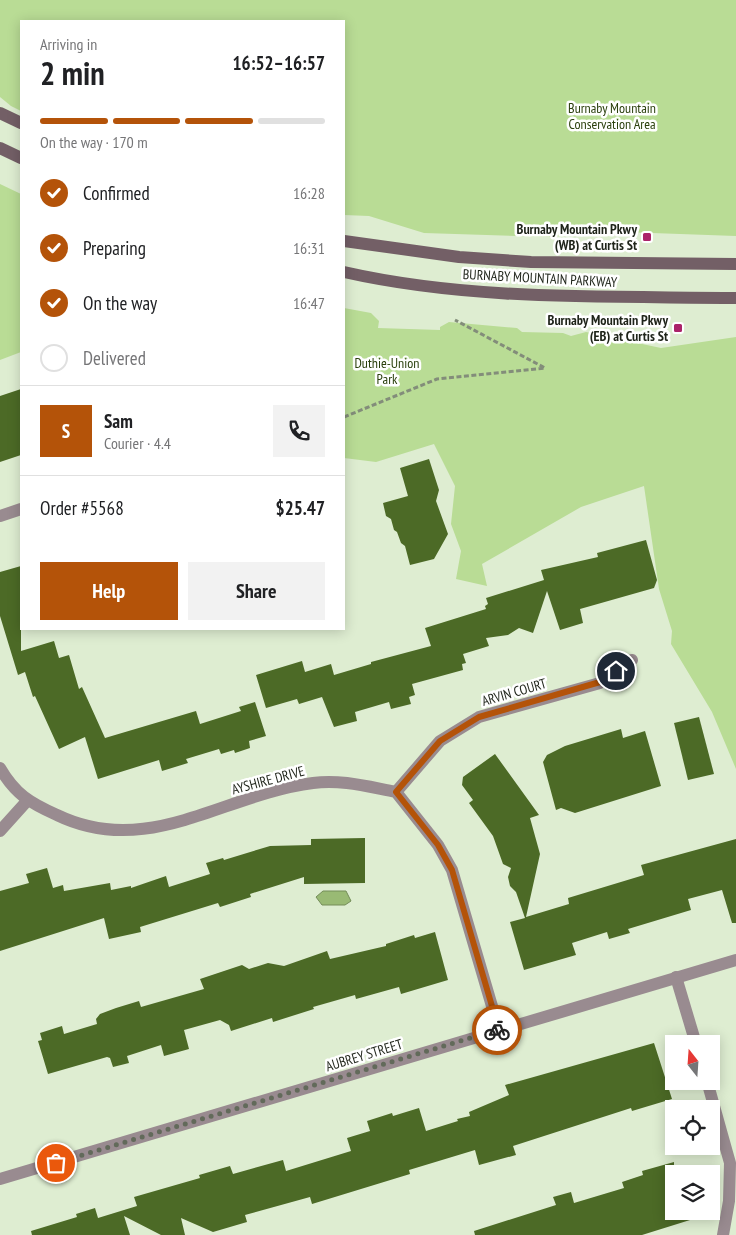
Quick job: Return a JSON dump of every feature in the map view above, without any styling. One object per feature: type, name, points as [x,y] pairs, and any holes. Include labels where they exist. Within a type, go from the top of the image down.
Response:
[{"type":"main road","points":[[0,113],[20,123]]},
{"type":"main road","points":[[0,148],[20,158]]},
{"type":"main road","name":"BURNABY MOUNTAIN PARKWAY","points":[[345,241],[431,254],[531,262],[736,264]]},
{"type":"main road","name":"BURNABY MOUNTAIN PARKWAY","points":[[345,272],[423,286],[467,290],[593,296],[736,298]]},
{"type":"street","points":[[0,516],[20,509]]},
{"type":"street","name":"ARVIN COURT","points":[[396,792],[440,741],[479,717],[600,682],[632,660]]},
{"type":"street","name":"AYSHIRE DRIVE","points":[[0,768],[27,801],[76,825],[121,832],[162,827],[289,788],[313,783],[336,781],[396,792]]},
{"type":"street","points":[[396,792],[438,845],[452,870],[499,1030]]},
{"type":"street","points":[[0,831],[27,801]]},
{"type":"street","name":"AUBREY STREET","points":[[0,1179],[736,960]]},
{"type":"street","points":[[676,977],[693,1035]]},
{"type":"street","points":[[710,1090],[730,1163],[729,1201],[723,1235]]},
{"type":"path","points":[[345,417],[437,379],[545,368],[455,320]]},
{"type":"green space","name":"Burnaby Mountain Conservation Area","points":[[0,0],[736,0],[736,236],[596,231],[552,237],[424,233],[369,216],[345,215],[345,20],[20,20],[20,110],[0,97]]},
{"type":"green space","points":[[0,184],[20,194],[20,352],[0,360]]},
{"type":"green space","name":"Duthie-Union Park","points":[[345,308],[371,313],[379,321],[378,328],[440,330],[440,327],[449,322],[517,328],[522,332],[563,333],[571,336],[586,332],[661,348],[736,337],[736,769],[712,712],[671,644],[672,631],[659,589],[644,486],[581,507],[482,564],[487,586],[456,579],[461,551],[451,524],[455,486],[434,444],[376,462],[345,458]]},
{"type":"shaded area","points":[[323,891],[346,891],[351,901],[345,905],[322,905],[316,897]]},
{"type":"building","points":[[20,389],[20,455],[0,462],[0,396]]},
{"type":"building","points":[[429,459],[439,490],[436,501],[448,534],[434,559],[410,565],[405,546],[401,543],[397,532],[394,530],[391,519],[386,516],[383,503],[408,496],[400,468]]},
{"type":"building","points":[[646,540],[657,580],[654,588],[580,609],[583,623],[560,630],[547,591],[533,633],[519,628],[508,635],[486,638],[489,646],[463,654],[466,663],[462,664],[463,670],[412,684],[415,695],[409,697],[411,704],[391,709],[389,702],[355,712],[357,721],[334,727],[322,697],[299,704],[297,699],[266,708],[256,675],[302,661],[305,672],[331,664],[334,675],[371,664],[371,662],[431,646],[425,628],[486,609],[485,606],[488,604],[486,598],[544,580],[541,570],[598,557],[597,553]]},
{"type":"building","points":[[20,566],[21,651],[54,641],[59,658],[69,655],[79,689],[82,687],[105,738],[196,711],[200,724],[241,711],[239,707],[255,702],[266,736],[249,741],[250,748],[235,753],[234,750],[221,754],[219,749],[186,759],[188,763],[162,771],[159,760],[98,779],[85,737],[59,749],[35,696],[33,697],[25,672],[18,675],[0,616],[0,572]]},
{"type":"building","points":[[699,717],[714,774],[688,780],[674,723]]},
{"type":"building","points":[[621,729],[623,738],[645,731],[661,786],[575,813],[561,808],[556,810],[543,762],[547,755],[565,746]]},
{"type":"building","points":[[495,754],[539,815],[530,818],[540,854],[526,917],[569,904],[568,898],[644,875],[641,865],[736,839],[736,923],[732,923],[722,890],[688,899],[691,910],[628,929],[630,933],[609,939],[607,932],[572,943],[576,955],[524,970],[510,922],[525,918],[516,892],[510,886],[508,877],[511,868],[503,864],[493,836],[469,803],[473,800],[462,785],[463,777]]},
{"type":"building","points":[[365,838],[365,883],[304,884],[304,877],[250,894],[251,897],[220,907],[218,903],[140,927],[141,932],[109,939],[104,918],[0,951],[0,891],[29,883],[26,874],[47,868],[53,888],[63,885],[64,891],[110,883],[111,890],[131,886],[131,888],[166,876],[169,887],[210,874],[206,863],[223,858],[224,860],[270,846],[311,845],[311,839]]},
{"type":"building","points":[[435,932],[448,980],[401,994],[399,987],[356,999],[355,995],[313,1007],[314,1009],[273,1022],[272,1018],[231,1031],[229,1025],[220,1020],[184,1030],[189,1049],[164,1056],[161,1045],[127,1056],[129,1063],[113,1067],[110,1058],[107,1057],[48,1074],[38,1041],[42,1040],[40,1033],[62,1026],[64,1034],[97,1024],[96,1019],[100,1014],[116,1008],[139,1001],[141,1007],[204,989],[200,979],[242,965],[249,969],[268,963],[284,966],[327,951],[330,959],[386,946],[386,944],[414,935],[415,938]]},
{"type":"building","points":[[654,1043],[665,1077],[665,1090],[669,1090],[672,1099],[632,1111],[631,1108],[513,1146],[516,1155],[479,1165],[475,1150],[409,1170],[410,1174],[312,1204],[310,1197],[245,1215],[247,1222],[213,1232],[181,1218],[185,1235],[161,1235],[124,1216],[130,1235],[32,1235],[31,1231],[77,1217],[76,1214],[95,1208],[98,1218],[137,1206],[134,1197],[200,1178],[199,1175],[230,1166],[233,1174],[283,1160],[286,1171],[351,1151],[347,1138],[370,1131],[367,1121],[392,1113],[393,1116],[419,1108],[426,1131],[458,1121],[457,1119],[470,1116],[469,1112],[509,1095],[505,1085]]},
{"type":"building","points":[[674,1162],[674,1165],[665,1165],[665,1220],[690,1220],[642,1235],[475,1235],[474,1231],[556,1205],[553,1197],[571,1192],[574,1203],[624,1188],[622,1182],[643,1175],[642,1171]]},
{"type":"way so far","points":[[56,1163],[497,1030]]},
{"type":"place","name":"Burnaby Mountain Pkwy (WB) at Curtis St","points":[[647,237]]},
{"type":"place","name":"Burnaby Mountain Pkwy (EB) at Curtis St","points":[[678,328]]},
{"type":"route","points":[[497,1030],[499,1030],[452,870],[438,845],[396,792],[440,741],[479,717],[600,682],[616,671]]}]
